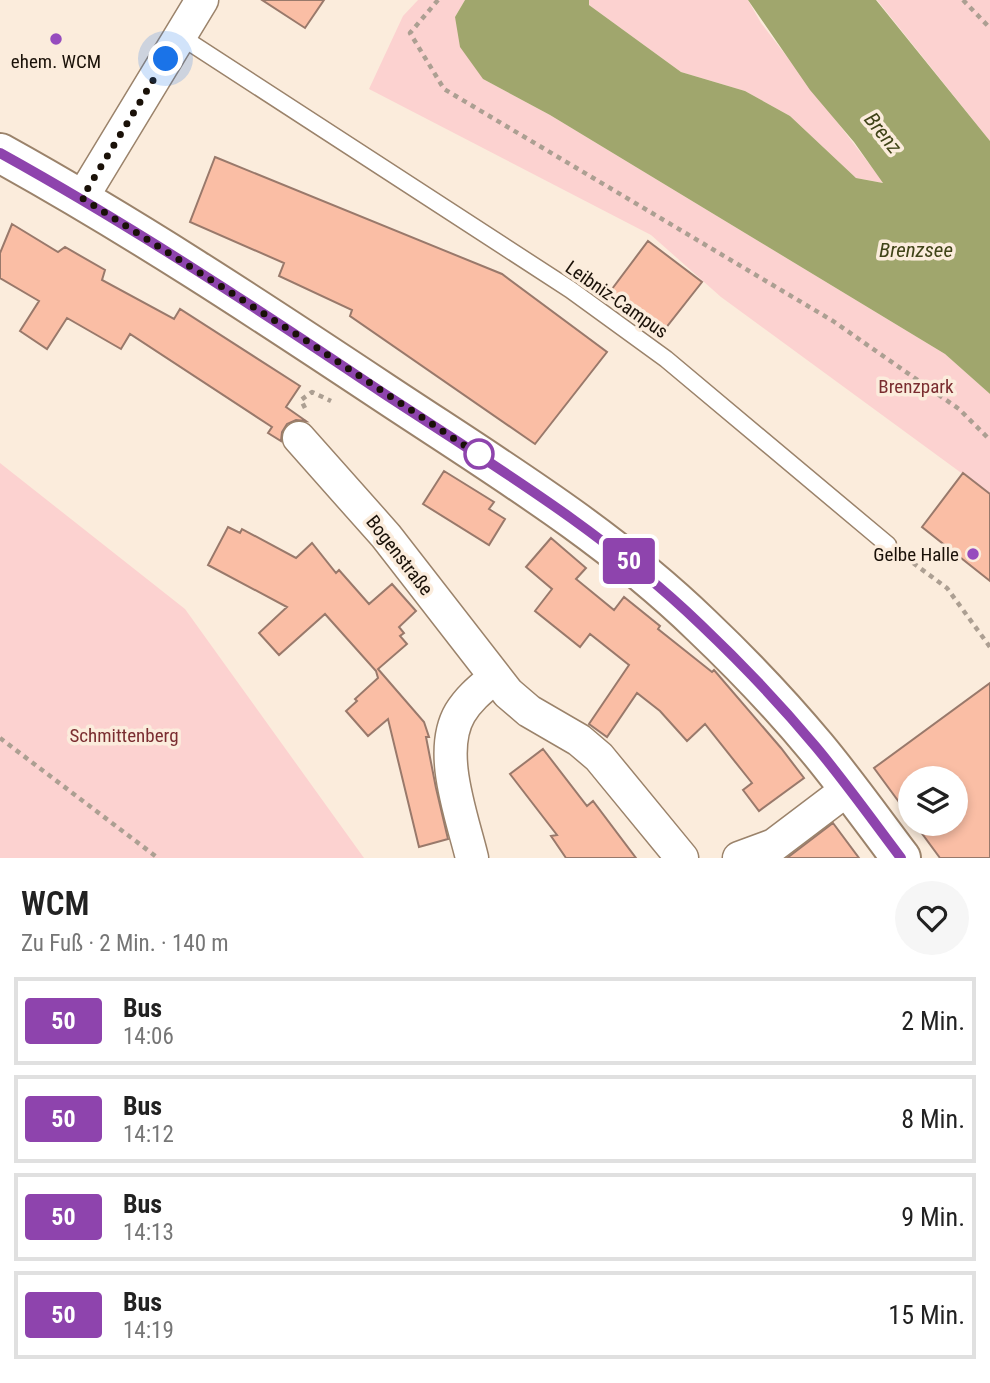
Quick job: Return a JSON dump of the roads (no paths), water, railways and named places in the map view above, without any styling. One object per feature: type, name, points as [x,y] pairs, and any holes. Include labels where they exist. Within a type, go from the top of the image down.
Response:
[{"type":"main road","points":[[0,153],[82,198],[296,334],[482,457],[628,560],[701,625],[773,699],[817,748],[901,858]]},
{"type":"street","points":[[82,198],[202,0]]},
{"type":"street","name":"Bogenstraße","points":[[302,424],[495,677],[518,703],[579,740],[599,757],[682,858]]},
{"type":"street","points":[[472,858],[453,780],[450,755],[459,714],[474,695],[495,677]]},
{"type":"street","points":[[739,858],[774,845],[848,789]]},
{"type":"lane","name":"Leibniz-Campus","points":[[180,36],[571,290],[666,359],[888,545]]},
{"type":"water","name":"Brenzsee","points":[[465,0],[589,0],[589,5],[681,72],[745,91],[790,116],[856,178],[883,183],[854,142],[810,90],[748,0],[876,0],[990,141],[990,394],[945,354],[550,115],[483,79],[460,47],[455,17]]},
{"type":"place","name":"ehem. WCM","points":[[56,39]]},
{"type":"place","name":"Gelbe Halle","points":[[973,554]]},
{"type":"water label","name":"Brenz","points":[[883,133]]},
{"type":"park label","name":"Brenzpark","points":[[916,386]]},
{"type":"park label","name":"Schmittenberg","points":[[124,735]]}]
